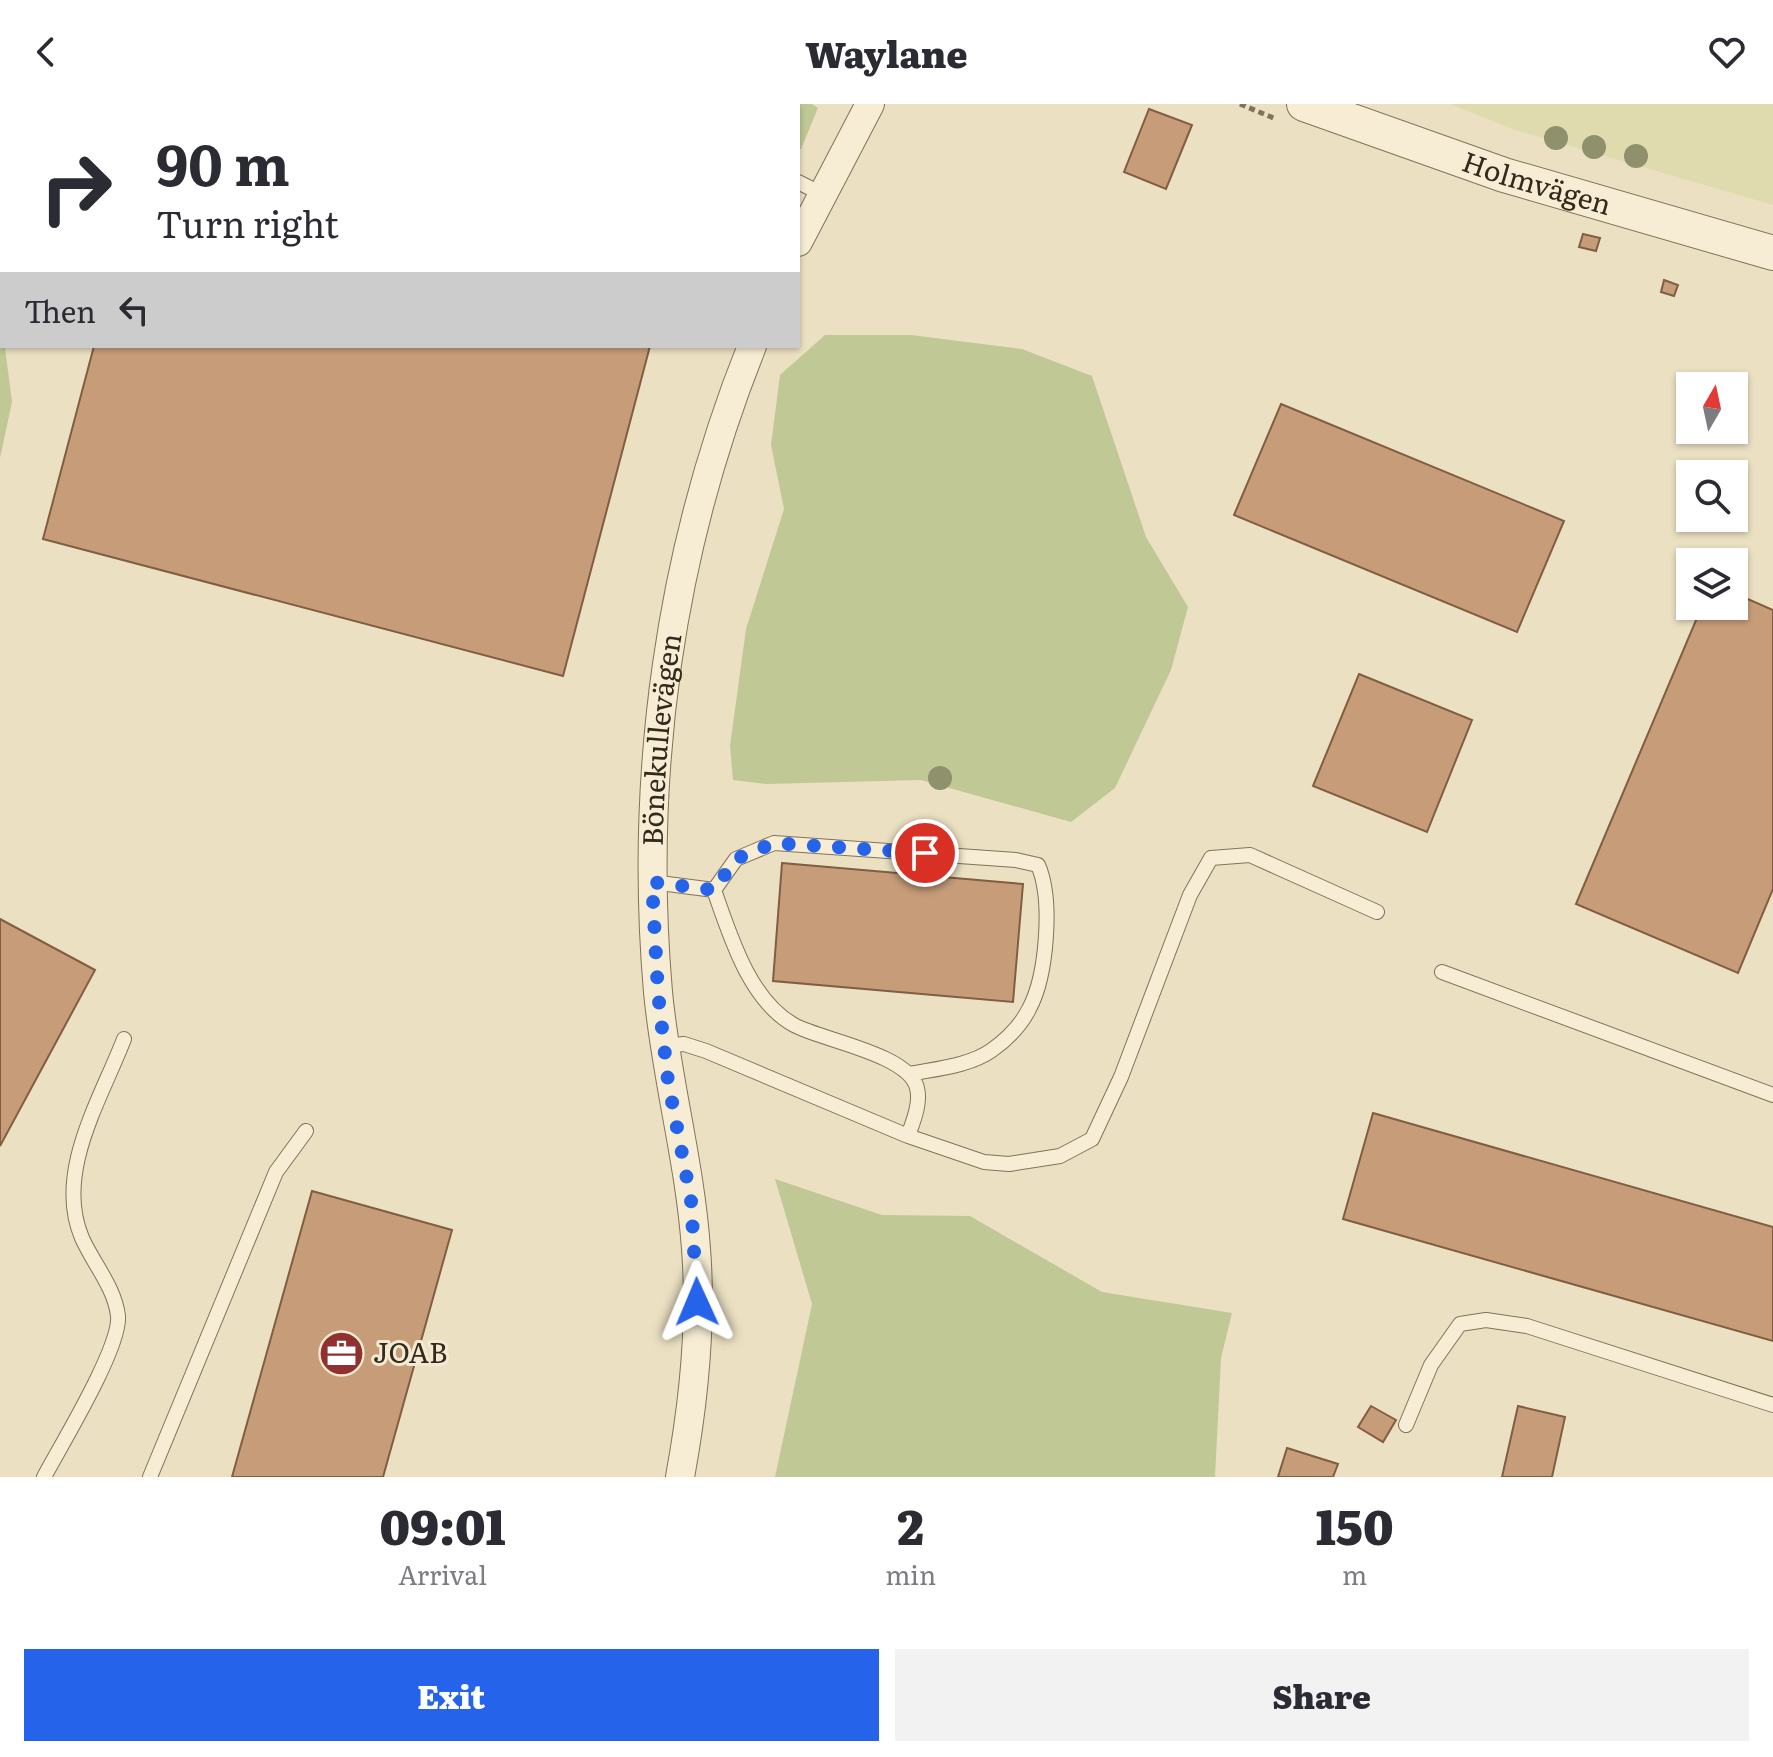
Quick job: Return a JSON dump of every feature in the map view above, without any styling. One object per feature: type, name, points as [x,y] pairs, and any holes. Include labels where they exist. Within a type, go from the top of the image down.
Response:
[{"type":"street","points":[[800,233],[810,188],[870,104]]},
{"type":"street","name":"Holmvägen","points":[[1304,104],[1504,175],[1773,253]]},
{"type":"street","name":"Bönekullevägen","points":[[680,1477],[696,1371],[696,1250],[665,1046],[652,882],[657,756],[683,577],[724,418],[751,348]]},
{"type":"lane","points":[[714,890],[736,859],[774,843],[1016,860],[1038,865],[1046,883],[1048,914],[1030,1008],[1014,1030],[990,1052],[909,1074]]},
{"type":"lane","points":[[665,1046],[684,1044],[706,1051],[908,1136],[984,1162],[1009,1164],[1060,1156],[1092,1139],[1121,1077],[1190,895],[1211,858],[1250,855],[1377,912]]},
{"type":"lane","points":[[652,882],[714,890]]},
{"type":"lane","points":[[714,890],[748,974],[793,1025],[884,1059],[909,1074],[917,1085],[918,1097],[908,1136]]},
{"type":"lane","points":[[1442,972],[1773,1095]]},
{"type":"lane","points":[[44,1477],[108,1355],[118,1317],[105,1281],[81,1235],[72,1195],[78,1156],[124,1039]]},
{"type":"lane","points":[[150,1477],[276,1172],[306,1131]]},
{"type":"lane","points":[[1406,1425],[1431,1365],[1460,1324],[1486,1320],[1527,1326],[1773,1405]]},
{"type":"shaded area","points":[[1450,104],[1773,104],[1773,205],[1515,130]]},
{"type":"green space","points":[[800,104],[812,104],[818,108],[801,149]]},
{"type":"green space","points":[[825,335],[911,335],[1022,349],[1092,376],[1146,537],[1188,607],[1171,670],[1115,788],[1071,822],[921,780],[766,784],[733,780],[730,746],[746,629],[784,509],[771,445],[780,375]]},
{"type":"green space","points":[[0,348],[5,348],[12,402],[0,458]]},
{"type":"green space","points":[[775,1179],[882,1215],[970,1216],[1102,1292],[1232,1313],[1221,1358],[1215,1477],[775,1477],[812,1304]]},
{"type":"building","points":[[1149,109],[1192,125],[1166,189],[1124,172]]},
{"type":"building","points":[[1583,234],[1600,238],[1596,251],[1579,247]]},
{"type":"building","points":[[1664,280],[1678,285],[1674,296],[1661,292]]},
{"type":"building","points":[[93,348],[649,348],[563,676],[43,539]]},
{"type":"building","points":[[1281,404],[1564,521],[1517,632],[1234,515]]},
{"type":"building","points":[[1748,599],[1773,610],[1773,889],[1738,973],[1576,904],[1696,620],[1748,620]]},
{"type":"building","points":[[1359,674],[1472,720],[1427,832],[1313,786]]},
{"type":"building","points":[[782,863],[1023,884],[1013,1002],[773,981]]},
{"type":"building","points":[[0,919],[95,970],[0,1146]]},
{"type":"building","points":[[1373,1113],[1773,1227],[1773,1341],[1343,1219]]},
{"type":"building","name":"JOAB","points":[[312,1191],[452,1230],[383,1477],[232,1477]]},
{"type":"building","points":[[1371,1406],[1396,1420],[1383,1442],[1358,1427]]},
{"type":"building","points":[[1518,1406],[1565,1417],[1552,1477],[1502,1477]]},
{"type":"building","points":[[1287,1448],[1338,1464],[1333,1477],[1278,1477]]},
{"type":"place","name":"JOAB","points":[[342,1353]]},
{"type":"route","points":[[697,1302],[691,1200],[668,1081],[658,993],[652,882],[714,890],[736,859],[774,843],[925,853]]}]
